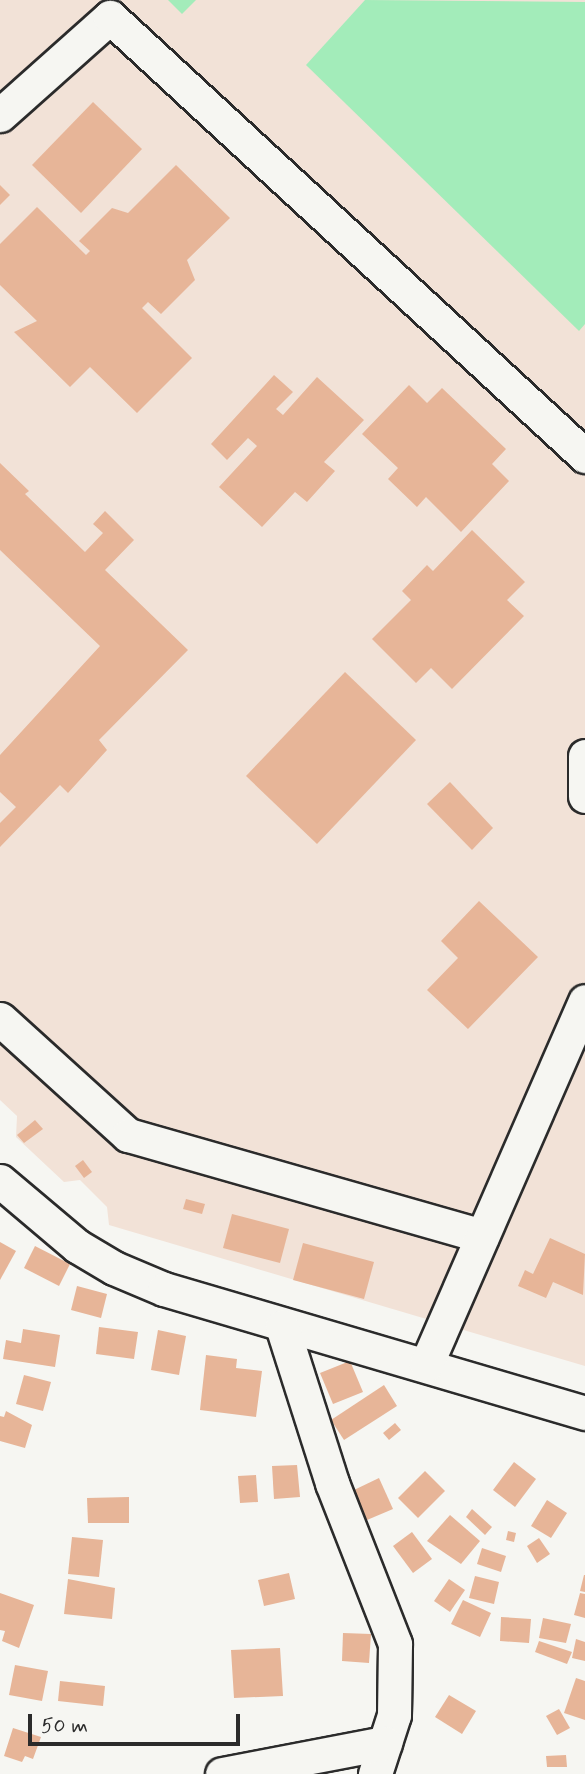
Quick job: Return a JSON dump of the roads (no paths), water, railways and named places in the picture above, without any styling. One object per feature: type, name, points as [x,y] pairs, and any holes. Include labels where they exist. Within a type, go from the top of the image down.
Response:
[{"type":"street","points":[[0,115],[110,17],[585,456]]},
{"type":"street","points":[[585,756],[585,796]]},
{"type":"street","points":[[426,1366],[585,1001]]},
{"type":"street","points":[[0,1019],[128,1135],[482,1236]]},
{"type":"street","points":[[0,1181],[77,1246],[114,1268],[282,1326],[585,1413]]},
{"type":"street","points":[[222,1774],[380,1759],[398,1679],[395,1644],[332,1483],[282,1326]]}]
